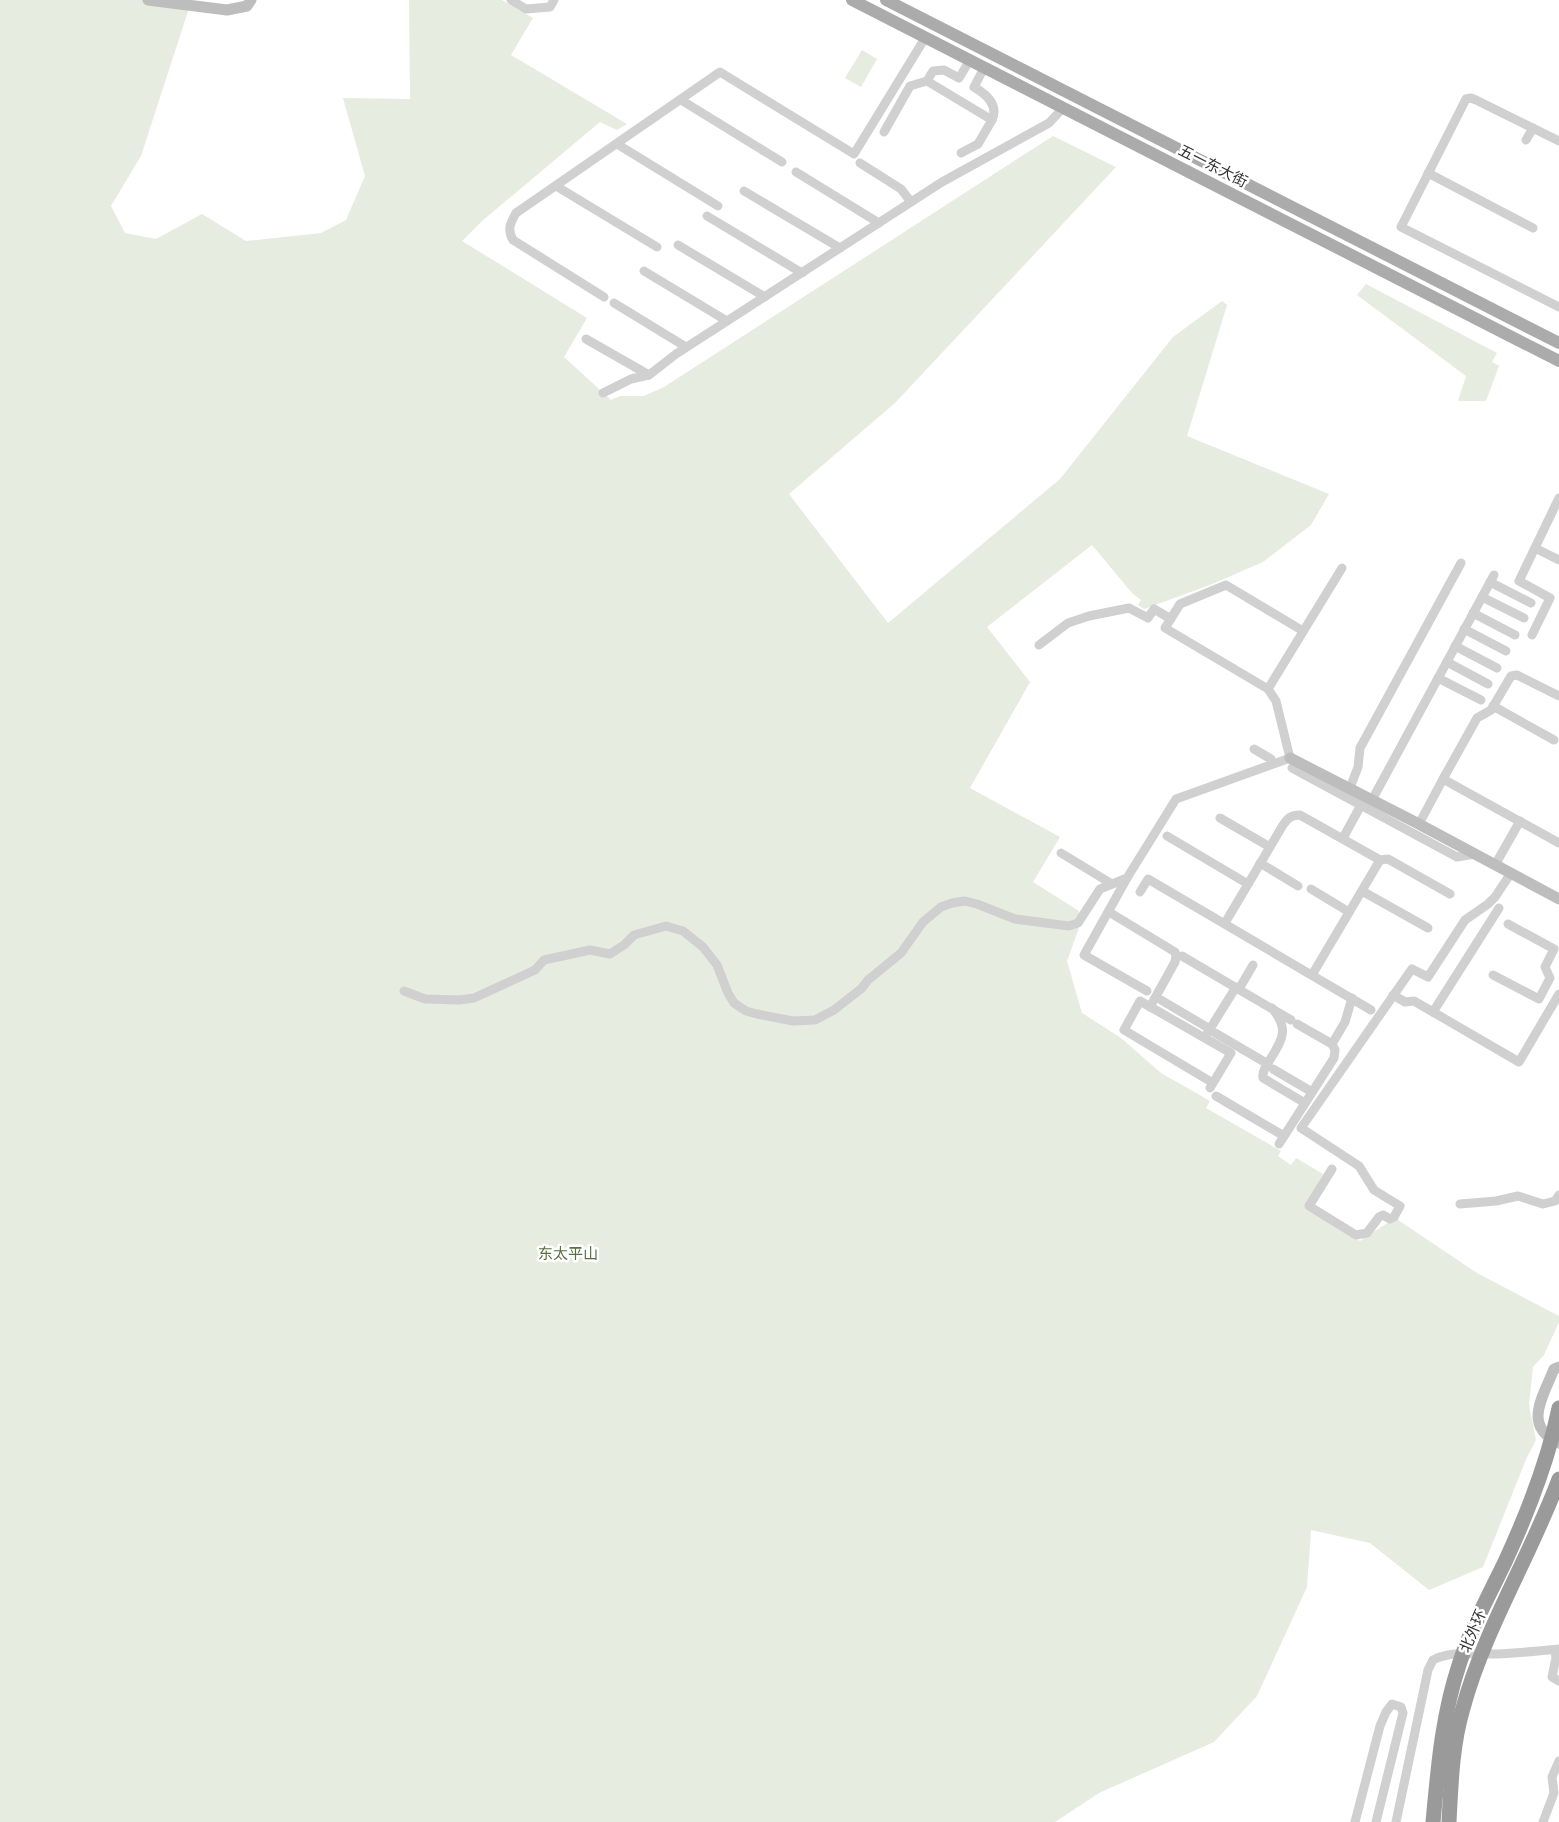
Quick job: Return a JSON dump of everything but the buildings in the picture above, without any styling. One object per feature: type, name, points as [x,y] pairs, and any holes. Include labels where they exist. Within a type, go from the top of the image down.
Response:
[{"type":"highway","name":"北外环","points":[[1433,1822],[1441,1740],[1459,1664],[1527,1514],[1554,1442],[1559,1408]]},
{"type":"highway","name":"北外环","points":[[1449,1822],[1452,1769],[1457,1735],[1474,1670],[1538,1532],[1559,1479]]},
{"type":"main road","name":"五一东大街","points":[[852,0],[869,4],[925,38],[1559,361]]},
{"type":"main road","name":"五一东大街","points":[[886,0],[1559,343]]},
{"type":"main road","points":[[1063,108],[1070,94]]},
{"type":"street","points":[[148,0],[227,10],[247,6],[251,0]]},
{"type":"street","points":[[511,0],[526,9],[550,7],[554,0]]},
{"type":"street","points":[[604,297],[518,245],[509,232],[510,224],[516,213],[720,72],[854,154],[925,38]]},
{"type":"street","points":[[884,132],[910,86],[927,81],[933,71],[939,70],[959,78],[970,60]]},
{"type":"street","points":[[961,153],[978,144],[996,110],[982,92],[974,86],[984,68]]},
{"type":"street","points":[[927,81],[992,120]]},
{"type":"street","points":[[1559,141],[1476,100],[1466,99],[1401,227],[1559,307]]},
{"type":"street","points":[[682,100],[782,162]]},
{"type":"street","points":[[603,394],[631,379],[648,375],[727,321],[942,182],[1049,123],[1063,108]]},
{"type":"street","points":[[1526,140],[1533,128]]},
{"type":"street","points":[[616,144],[718,206]]},
{"type":"street","points":[[860,163],[901,189],[911,202]]},
{"type":"street","points":[[796,172],[878,223]]},
{"type":"street","points":[[1428,173],[1534,228]]},
{"type":"street","points":[[556,186],[657,248]]},
{"type":"street","points":[[744,191],[840,248]]},
{"type":"street","points":[[707,216],[802,273]]},
{"type":"street","points":[[678,245],[765,297]]},
{"type":"street","points":[[644,271],[727,321]]},
{"type":"street","points":[[614,303],[686,348]]},
{"type":"street","points":[[586,338],[648,375]]},
{"type":"street","points":[[1532,635],[1550,598],[1519,582],[1559,498]]},
{"type":"street","points":[[1535,548],[1559,560]]},
{"type":"street","points":[[1350,788],[1358,768],[1360,748],[1461,563]]},
{"type":"street","points":[[1268,689],[1342,568]]},
{"type":"street","points":[[1343,838],[1367,802],[1456,646],[1492,578],[1531,603]]},
{"type":"street","points":[[1303,631],[1226,585],[1180,604],[1166,628],[1268,689],[1276,700],[1291,763],[1367,802],[1419,824],[1559,898]]},
{"type":"street","points":[[1482,596],[1524,618]]},
{"type":"street","points":[[1039,645],[1068,623],[1089,616],[1129,608],[1148,618],[1154,609],[1171,619]]},
{"type":"street","points":[[1473,613],[1515,635]]},
{"type":"street","points":[[1464,629],[1506,651]]},
{"type":"street","points":[[1456,646],[1497,668]]},
{"type":"street","points":[[1447,662],[1488,684]]},
{"type":"street","points":[[1419,824],[1477,718],[1491,710],[1508,679],[1513,674],[1559,696]]},
{"type":"street","points":[[1438,678],[1481,700]]},
{"type":"street","points":[[1493,706],[1554,740]]},
{"type":"street","points":[[1261,768],[1258,751],[1272,759]]},
{"type":"street","points":[[1147,991],[1084,955],[1127,878],[1176,799],[1261,768],[1291,763],[1350,788],[1367,802],[1457,857],[1475,854]]},
{"type":"street","points":[[1443,779],[1559,843]]},
{"type":"street","points":[[1224,923],[1286,820],[1294,815],[1300,815],[1380,860],[1388,859],[1450,894]]},
{"type":"street","points":[[1220,818],[1270,847]]},
{"type":"street","points":[[1495,865],[1520,821]]},
{"type":"street","points":[[1167,836],[1248,884]]},
{"type":"street","points":[[1060,853],[1112,884]]},
{"type":"street","points":[[1312,975],[1380,860]]},
{"type":"street","points":[[1260,863],[1298,886]]},
{"type":"street","points":[[1332,1169],[1309,1206],[1356,1235],[1367,1233],[1383,1215],[1390,1219],[1394,1217],[1400,1206],[1374,1190],[1359,1166],[1301,1128],[1412,969],[1428,977],[1465,920],[1495,897],[1511,873]]},
{"type":"street","points":[[404,991],[425,999],[459,1000],[474,998],[535,970],[544,960],[590,950],[610,954],[624,945],[634,935],[666,926],[683,931],[703,947],[717,965],[734,1003],[746,1011],[793,1021],[815,1020],[834,1010],[862,988],[868,980],[901,953],[923,922],[941,907],[964,901],[996,910],[1015,919],[1074,926],[1078,923],[1100,889],[1127,878]]},
{"type":"street","points":[[1140,892],[1148,879],[1371,1010]]},
{"type":"street","points":[[1311,890],[1349,912]]},
{"type":"street","points":[[1362,891],[1428,928]]},
{"type":"street","points":[[1433,1012],[1499,908]]},
{"type":"street","points":[[1109,912],[1175,952],[1175,962],[1150,1006]]},
{"type":"street","points":[[1493,975],[1539,999],[1550,978],[1545,967],[1557,950],[1508,924]]},
{"type":"street","points":[[1182,956],[1332,1044],[1335,1050],[1334,1058],[1282,1140],[1216,1096]]},
{"type":"street","points":[[1205,1037],[1213,1031],[1237,988],[1253,965]]},
{"type":"street","points":[[1393,995],[1405,1002],[1414,1001],[1519,1062],[1559,994]]},
{"type":"street","points":[[1332,1044],[1345,1022],[1352,998]]},
{"type":"street","points":[[1161,1000],[1312,1092]]},
{"type":"street","points":[[1140,1001],[1150,1006],[1231,1053],[1211,1086],[1124,1030],[1140,1001]]},
{"type":"street","points":[[1272,1008],[1281,1021],[1283,1035],[1270,1066],[1263,1072],[1263,1078],[1305,1103]]},
{"type":"street","points":[[1460,1204],[1496,1201],[1518,1196],[1544,1204],[1555,1201],[1559,1196]]},
{"type":"street","points":[[1554,1442],[1547,1438],[1542,1431],[1538,1421],[1538,1410],[1554,1369],[1559,1367]]},
{"type":"street","points":[[1396,1822],[1428,1670],[1433,1660],[1442,1655],[1452,1654],[1497,1654],[1557,1650],[1552,1677],[1559,1681]]},
{"type":"street","points":[[1355,1822],[1380,1726],[1392,1704],[1401,1707],[1403,1713],[1376,1822]]},
{"type":"street","points":[[1542,1822],[1554,1793],[1552,1777],[1559,1760]]},
{"type":"green space","name":"东太平山","points":[[0,0],[175,0],[190,5],[141,156],[111,206],[125,233],[156,239],[202,214],[246,241],[321,233],[346,220],[365,176],[343,98],[410,99],[409,0],[502,0],[533,18],[511,55],[627,124],[617,130],[600,122],[482,221],[462,241],[587,318],[564,357],[611,400],[620,396],[644,396],[664,387],[1053,136],[1116,167],[895,403],[789,494],[888,623],[1060,479],[1173,337],[1222,301],[1227,305],[1187,436],[1329,494],[1311,525],[1263,562],[1210,585],[1144,609],[1138,605],[1141,600],[1132,593],[1092,545],[987,627],[1030,682],[970,788],[1060,837],[1033,882],[1079,911],[1079,928],[1067,961],[1082,1013],[1121,1038],[1161,1073],[1210,1101],[1206,1108],[1281,1151],[1278,1156],[1291,1165],[1296,1158],[1323,1174],[1305,1207],[1360,1241],[1395,1218],[1477,1273],[1559,1316],[1559,1322],[1544,1355],[1533,1367],[1529,1405],[1536,1440],[1527,1457],[1483,1567],[1429,1590],[1370,1543],[1311,1530],[1307,1587],[1257,1696],[1214,1742],[1099,1793],[1055,1822],[0,1822]]},
{"type":"green space","points":[[862,50],[877,59],[861,87],[845,78]]},
{"type":"green space","points":[[1366,284],[1497,353],[1492,362],[1499,366],[1486,401],[1458,401],[1466,376],[1357,295]]}]
